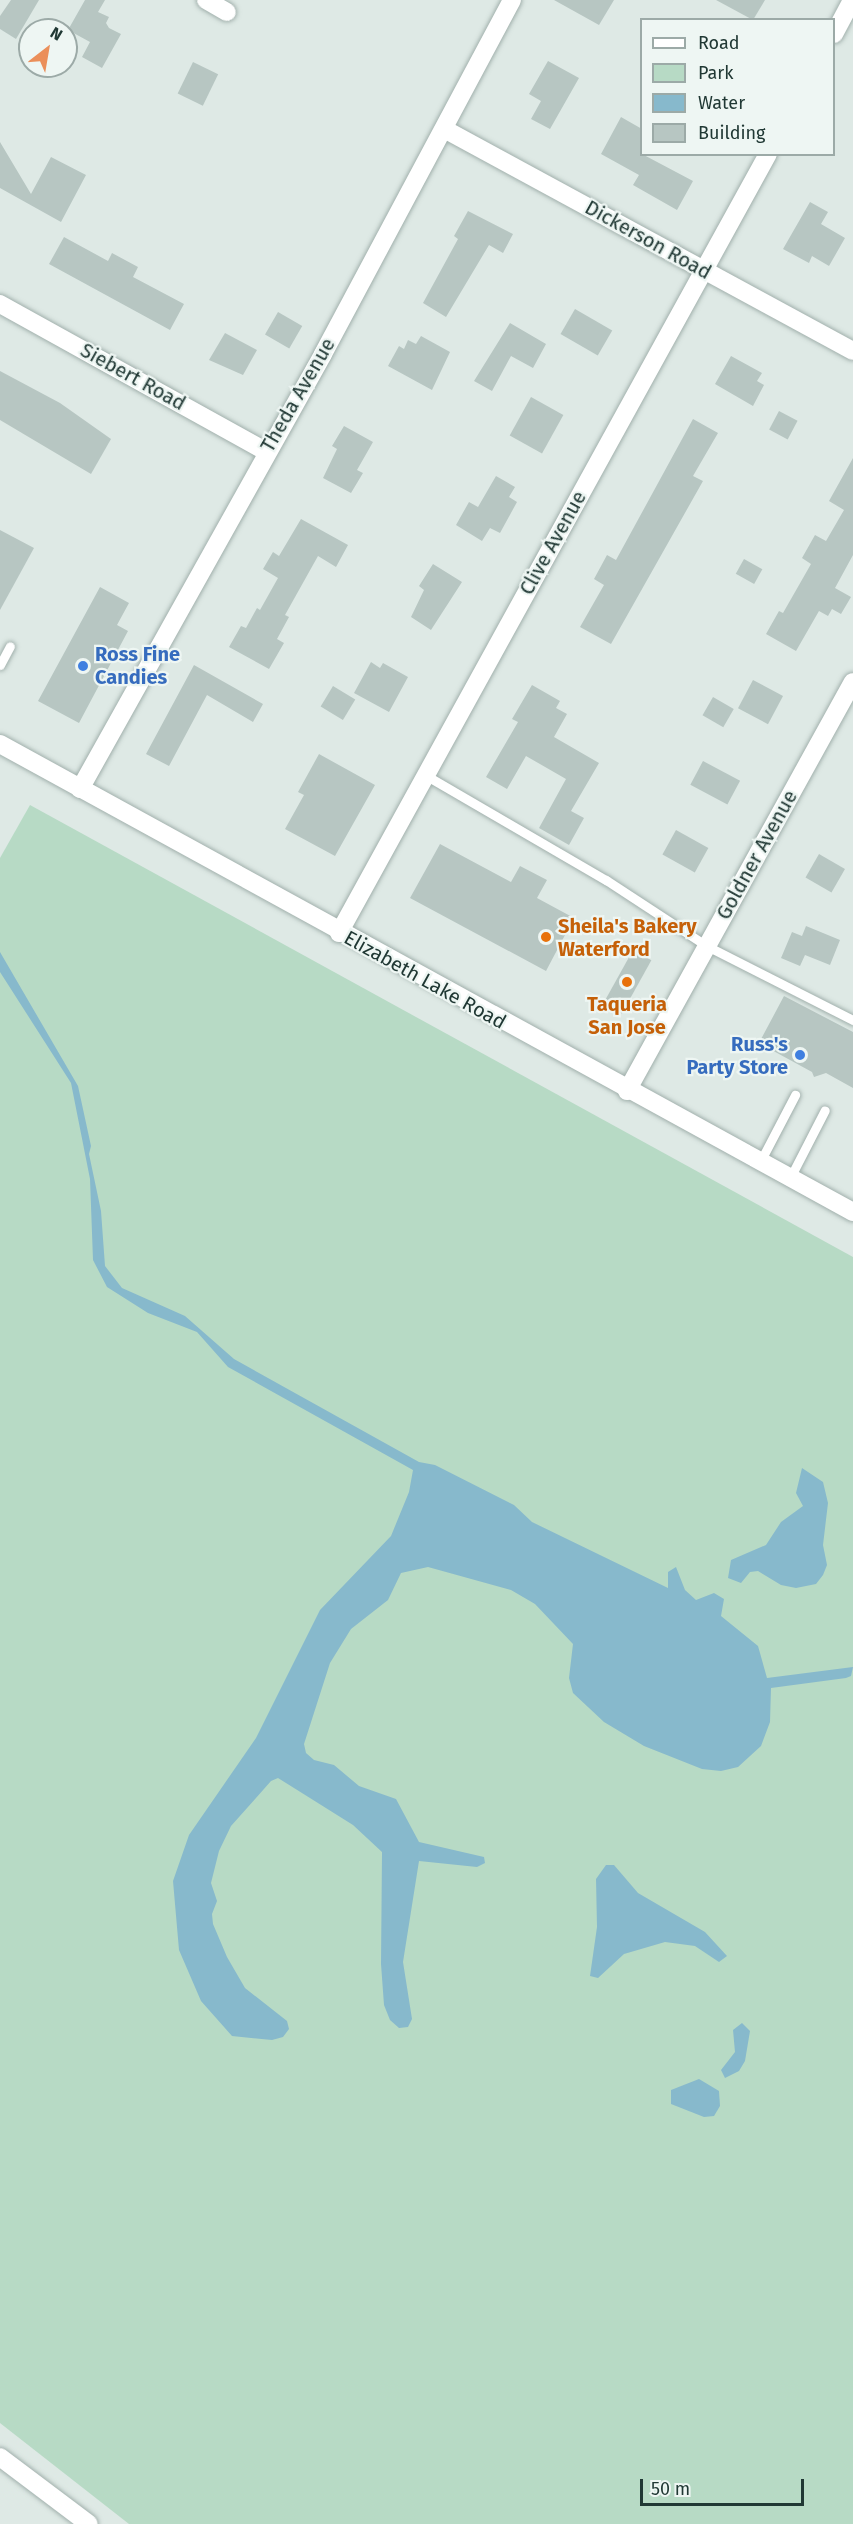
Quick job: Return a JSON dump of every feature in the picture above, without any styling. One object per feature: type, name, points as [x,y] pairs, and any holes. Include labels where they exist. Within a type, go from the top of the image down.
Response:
[{"type":"street","points":[[206,0],[227,12]]},
{"type":"street","name":"Theda Avenue","points":[[80,789],[265,451],[323,354],[512,0]]},
{"type":"street","points":[[835,32],[852,0]]},
{"type":"street","name":"Dickerson Road","points":[[444,129],[853,351]]},
{"type":"street","name":"Clive Avenue","points":[[339,933],[427,776],[701,269],[767,156]]},
{"type":"street","name":"Siebert Road","points":[[0,304],[265,451]]},
{"type":"street","name":"Goldner Avenue","points":[[627,1091],[853,682]]},
{"type":"street","name":"Elizabeth Lake Road","points":[[0,744],[339,933],[853,1212]]},
{"type":"street","points":[[0,2457],[89,2524]]},
{"type":"lane","points":[[0,665],[10,646]]},
{"type":"lane","points":[[427,776],[606,880],[707,946],[853,1020]]},
{"type":"lane","points":[[760,1162],[795,1095]]},
{"type":"lane","points":[[790,1178],[825,1110]]},
{"type":"green space","points":[[30,805],[853,1257],[853,2524],[129,2524],[0,2423],[0,858]]},
{"type":"water","points":[[0,952],[78,1086],[91,1146],[89,1154],[101,1211],[105,1266],[122,1288],[185,1316],[234,1359],[419,1462],[435,1465],[514,1505],[532,1522],[668,1588],[668,1572],[676,1567],[685,1590],[696,1600],[714,1593],[724,1599],[721,1616],[758,1646],[767,1678],[853,1667],[851,1676],[846,1678],[771,1688],[770,1722],[761,1746],[738,1767],[721,1771],[702,1769],[644,1746],[604,1722],[573,1693],[569,1678],[573,1644],[535,1604],[511,1590],[428,1567],[401,1573],[388,1600],[351,1629],[330,1663],[304,1744],[306,1753],[314,1760],[334,1765],[359,1786],[396,1799],[419,1842],[484,1857],[485,1863],[477,1867],[419,1861],[403,1962],[412,2019],[408,2027],[399,2028],[390,2020],[384,2005],[381,1964],[382,1852],[353,1825],[278,1778],[271,1781],[231,1826],[219,1851],[211,1883],[217,1901],[212,1914],[213,1924],[227,1957],[245,1988],[287,2021],[289,2029],[283,2037],[272,2040],[232,2036],[201,2001],[179,1950],[173,1881],[189,1835],[256,1738],[320,1610],[391,1536],[409,1492],[413,1470],[228,1367],[197,1332],[148,1313],[107,1287],[93,1260],[90,1179],[71,1083],[0,972]]},
{"type":"water","points":[[802,1468],[823,1482],[828,1503],[823,1545],[827,1565],[823,1575],[816,1584],[796,1588],[781,1585],[758,1571],[750,1572],[741,1583],[728,1578],[731,1560],[766,1545],[781,1522],[803,1506],[796,1493]]},
{"type":"water","points":[[606,1865],[614,1865],[638,1893],[705,1932],[727,1956],[719,1962],[695,1946],[665,1942],[624,1954],[598,1978],[590,1976],[597,1927],[596,1879]]},
{"type":"water","points":[[742,2023],[750,2031],[745,2061],[739,2071],[725,2078],[721,2070],[735,2052],[733,2030]]},
{"type":"water","points":[[699,2079],[719,2091],[720,2106],[714,2116],[704,2117],[671,2104],[671,2090]]},
{"type":"building","points":[[11,0],[39,0],[28,18],[18,18],[16,39],[0,29],[0,16]]},
{"type":"building","points":[[85,0],[105,0],[98,12],[109,17],[106,23],[109,28],[121,34],[102,68],[82,57],[90,42],[78,35],[78,18],[75,18]]},
{"type":"building","points":[[554,0],[614,0],[599,25]]},
{"type":"building","points":[[716,0],[765,0],[754,18],[749,18]]},
{"type":"building","points":[[548,61],[579,78],[550,129],[531,119],[541,101],[529,94]]},
{"type":"building","points":[[193,62],[218,74],[203,106],[178,93]]},
{"type":"building","points":[[621,117],[640,128],[640,156],[646,156],[693,181],[677,210],[633,185],[639,175],[601,154]]},
{"type":"building","points":[[0,142],[31,194],[51,157],[86,175],[61,222],[0,188]]},
{"type":"building","points":[[810,202],[828,212],[821,224],[845,238],[829,266],[812,256],[809,263],[783,249]]},
{"type":"building","points":[[468,211],[513,234],[503,253],[489,245],[446,317],[423,303],[458,239],[454,236]]},
{"type":"building","points":[[64,237],[108,261],[112,253],[138,267],[133,277],[184,304],[170,330],[49,264]]},
{"type":"building","points":[[575,309],[612,330],[598,356],[560,334]]},
{"type":"building","points":[[278,312],[302,326],[289,349],[265,335]]},
{"type":"building","points":[[510,323],[546,344],[533,368],[511,356],[492,391],[474,381]]},
{"type":"building","points":[[225,333],[257,350],[243,375],[209,360]]},
{"type":"building","points":[[421,336],[450,352],[432,390],[388,366],[399,346],[404,349],[408,340],[416,344]]},
{"type":"building","points":[[731,356],[762,373],[757,381],[764,385],[753,406],[715,384]]},
{"type":"building","points":[[0,371],[60,403],[111,439],[91,474],[0,420]]},
{"type":"building","points":[[531,397],[563,415],[542,453],[510,435]]},
{"type":"building","points":[[779,411],[798,421],[788,439],[769,430]]},
{"type":"building","points":[[693,419],[718,433],[693,476],[703,481],[611,644],[580,627],[604,585],[594,579],[607,555],[616,560]]},
{"type":"building","points":[[344,426],[373,442],[357,470],[363,473],[351,493],[323,478],[337,449],[332,446]]},
{"type":"building","points":[[853,458],[853,555],[835,588],[851,597],[841,614],[832,609],[828,616],[819,611],[796,651],[766,634],[779,611],[783,613],[811,564],[802,558],[815,535],[826,541],[844,510],[829,501]]},
{"type":"building","points":[[496,476],[515,487],[509,497],[517,502],[500,533],[490,528],[482,541],[456,525],[469,502],[478,507]]},
{"type":"building","points":[[301,519],[348,545],[336,567],[318,556],[285,615],[289,617],[277,639],[284,643],[269,669],[229,647],[241,626],[246,628],[257,608],[260,610],[278,578],[263,569],[273,552],[279,556]]},
{"type":"building","points":[[0,530],[34,548],[0,610]]},
{"type":"building","points":[[744,559],[762,569],[754,584],[736,574]]},
{"type":"building","points":[[433,564],[462,582],[431,630],[411,617],[424,590],[419,586]]},
{"type":"building","name":"Ross Fine Candies","points":[[100,587],[129,603],[117,625],[128,631],[79,723],[38,701]]},
{"type":"building","points":[[371,662],[380,668],[383,663],[408,677],[389,712],[354,693]]},
{"type":"building","points":[[194,665],[263,704],[253,722],[207,695],[169,766],[146,754]]},
{"type":"building","points":[[753,680],[783,696],[768,724],[738,708]]},
{"type":"building","points":[[532,685],[560,701],[556,708],[567,714],[554,737],[599,763],[571,811],[584,818],[569,845],[539,828],[566,779],[526,756],[507,789],[486,777],[518,722],[512,719]]},
{"type":"building","points":[[333,686],[355,699],[343,720],[321,707]]},
{"type":"building","points":[[713,697],[734,709],[723,727],[702,715]]},
{"type":"building","points":[[319,754],[375,785],[335,856],[285,829],[304,795],[298,792]]},
{"type":"building","points":[[703,761],[740,781],[727,805],[690,785]]},
{"type":"building","points":[[676,830],[708,848],[695,872],[662,854]]},
{"type":"building","points":[[440,844],[511,882],[520,866],[547,880],[537,898],[574,918],[546,971],[410,898]]},
{"type":"building","points":[[819,854],[845,869],[831,892],[806,877]]},
{"type":"building","points":[[806,926],[840,940],[830,965],[805,955],[800,966],[781,958],[792,932],[802,936]]},
{"type":"building","name":"Taqueria San Jose","points":[[633,950],[651,960],[622,1014],[603,1003]]},
{"type":"building","points":[[784,996],[853,1032],[853,1088],[826,1073],[814,1077],[812,1072],[759,1043]]},
{"type":"place","name":"Ross Fine Candies","points":[[83,666]]},
{"type":"place","name":"Sheila's Bakery Waterford","points":[[546,937]]},
{"type":"place","name":"Taqueria San Jose","points":[[627,982]]},
{"type":"place","name":"Russ's Party Store","points":[[800,1055]]}]
